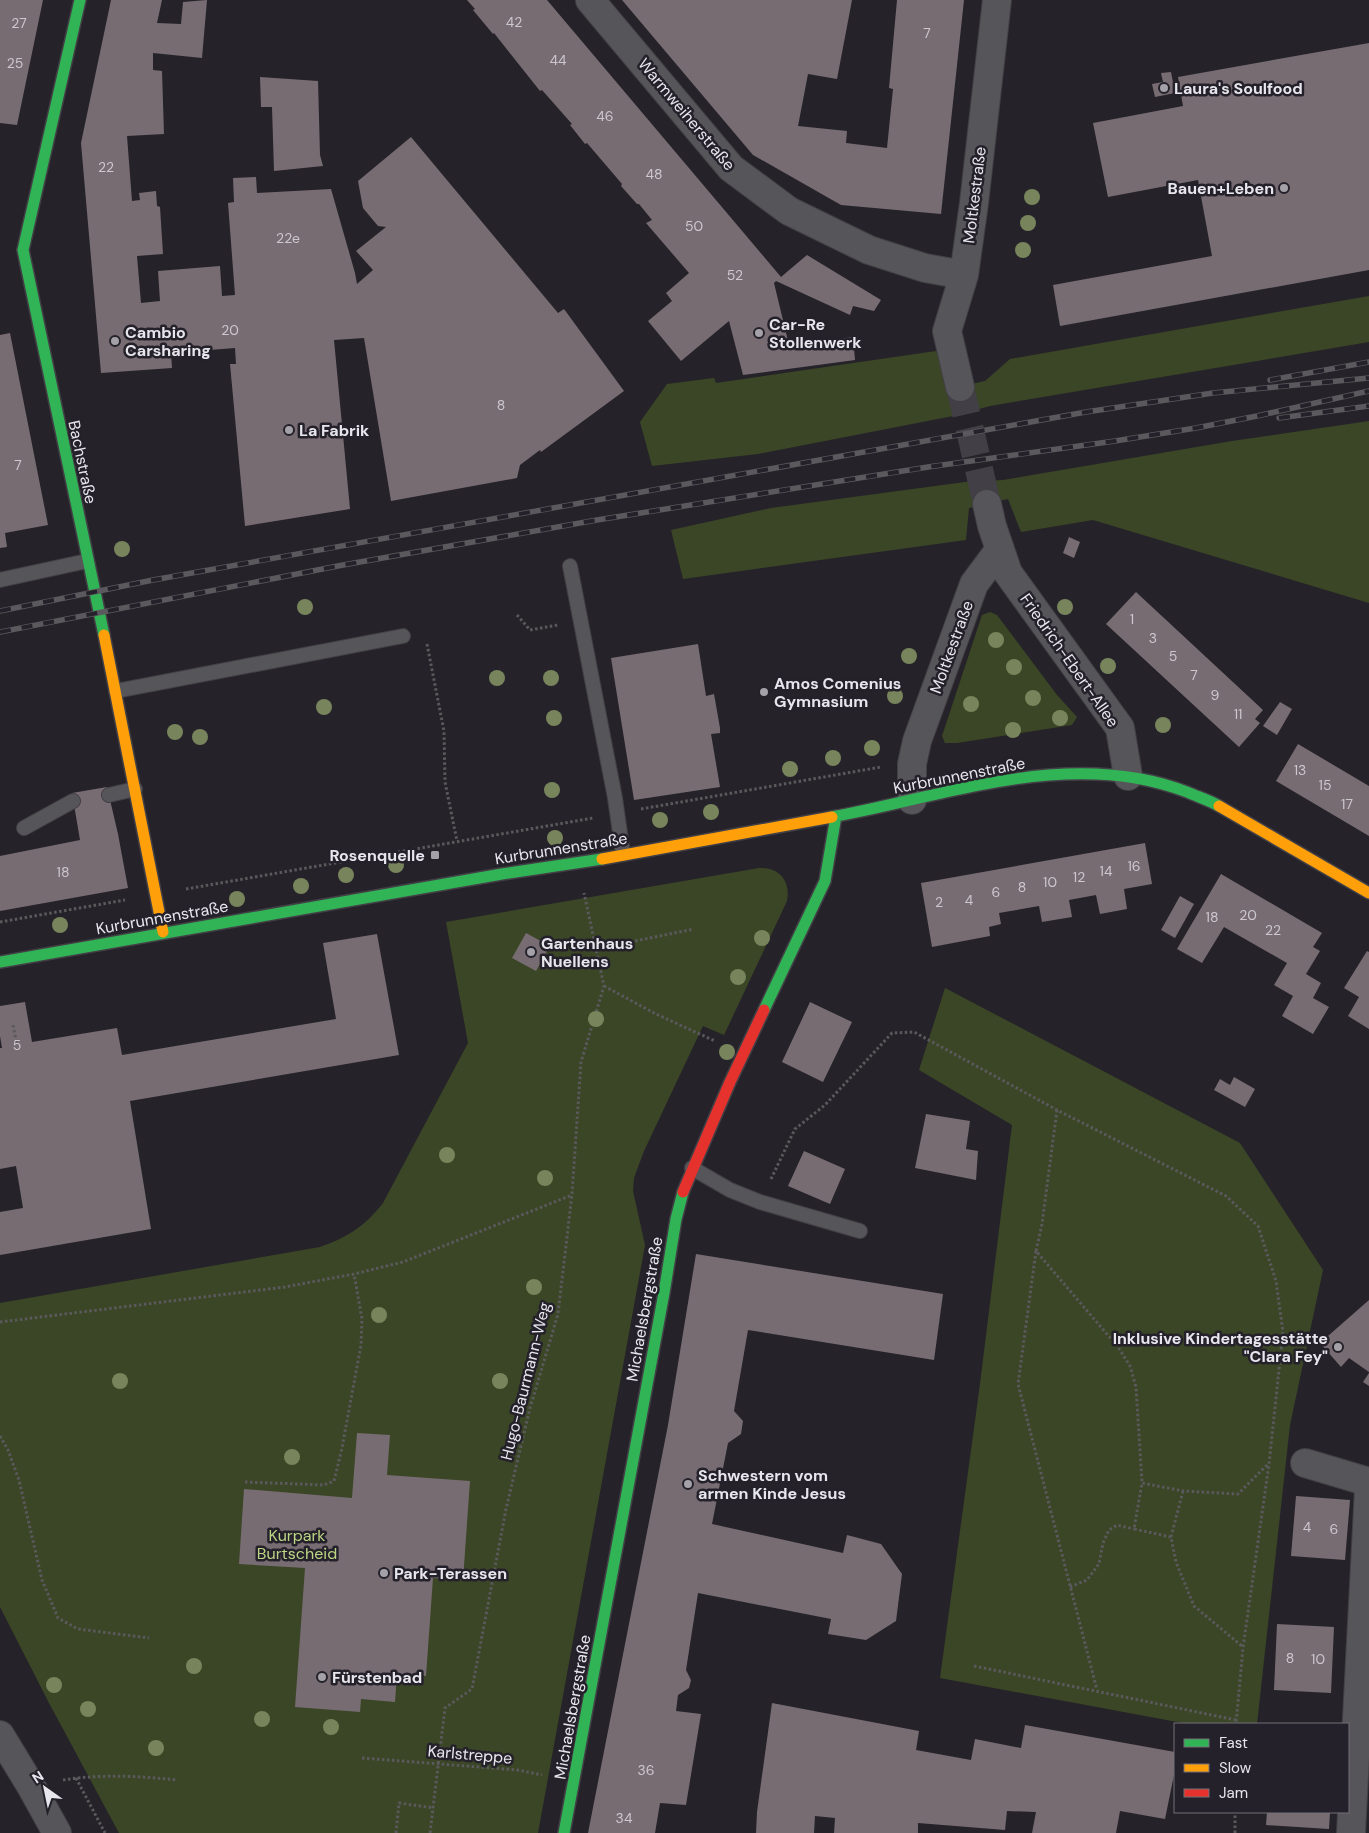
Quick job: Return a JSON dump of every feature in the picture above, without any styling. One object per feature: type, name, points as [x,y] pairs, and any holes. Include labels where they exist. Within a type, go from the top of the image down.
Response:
[{"type":"street","name":"Bachstraße","points":[[80,0],[23,250],[87,561],[116,690],[164,932]]},
{"type":"street","name":"Warmweiherstraße","points":[[590,0],[731,168],[789,211],[868,250],[924,268],[964,275]]},
{"type":"street","name":"Moltkestraße","points":[[960,387],[947,331],[964,275],[997,0]]},
{"type":"street","points":[[987,504],[1000,549]]},
{"type":"street","name":"Moltkestraße","points":[[912,800],[912,764],[917,741],[974,584],[1000,549]]},
{"type":"street","name":"Friedrich-Ebert-Allee","points":[[1000,549],[1008,573],[1120,728],[1128,776]]},
{"type":"street","name":"Kurbrunnenstraße","points":[[0,962],[502,874],[577,863],[836,816],[994,782],[1066,773],[1128,776]]},
{"type":"street","points":[[1128,776],[1168,785],[1214,803],[1369,894]]},
{"type":"street","name":"Michaelsbergstraße","points":[[564,1833],[663,1303],[676,1219],[683,1191],[730,1082],[825,880],[836,816]]},
{"type":"street","points":[[1305,1463],[1369,1482]]},
{"type":"street","points":[[1351,1833],[1360,1795],[1369,1489]]},
{"type":"street","points":[[0,1735],[31,1786],[56,1833]]},
{"type":"lane","points":[[0,580],[87,561]]},
{"type":"lane","points":[[570,566],[624,854]]},
{"type":"lane","points":[[116,690],[403,636]]},
{"type":"lane","points":[[109,795],[135,789]]},
{"type":"lane","points":[[24,828],[74,801]]},
{"type":"lane","points":[[692,1168],[730,1190],[760,1202],[860,1231]]},
{"type":"path","points":[[517,615],[530,630],[544,627]]},
{"type":"path","points":[[426,641],[444,731],[445,782],[457,841]]},
{"type":"path","points":[[0,922],[888,766],[912,800]]},
{"type":"path","name":"Hugo-Baurmann-Weg","points":[[430,1833],[445,1708],[472,1689],[506,1509],[530,1408],[558,1314],[572,1194],[581,1062],[604,986],[577,863]]},
{"type":"path","points":[[596,948],[694,929]]},
{"type":"path","points":[[604,986],[656,1014],[692,1030]]},
{"type":"path","points":[[13,1025],[17,1045]]},
{"type":"path","points":[[760,1202],[795,1129],[825,1105],[892,1033],[914,1032],[1057,1110],[1226,1196],[1258,1226],[1276,1281],[1283,1332],[1269,1464],[1243,1648],[1236,1722],[1097,1690],[974,1666]]},
{"type":"path","points":[[1057,1110],[1018,1384],[1097,1690]]},
{"type":"path","points":[[0,1322],[285,1287],[354,1274],[403,1262],[572,1194]]},
{"type":"path","points":[[1036,1251],[1118,1347],[1130,1366],[1136,1387],[1142,1484],[1134,1529]]},
{"type":"path","points":[[245,1482],[324,1485],[334,1481],[361,1345],[362,1319],[354,1274]]},
{"type":"path","points":[[0,1436],[8,1450],[19,1480],[42,1580],[58,1618],[78,1629],[149,1638]]},
{"type":"path","points":[[1142,1484],[1184,1491],[1238,1494],[1269,1464]]},
{"type":"path","points":[[1184,1491],[1171,1537],[1176,1562],[1194,1606],[1243,1648]]},
{"type":"path","points":[[1070,1587],[1087,1580],[1099,1564],[1103,1543],[1109,1530],[1117,1526],[1171,1537]]},
{"type":"path","name":"Karlstreppe","points":[[362,1758],[518,1770],[575,1781]]},
{"type":"path","points":[[31,1786],[76,1778],[133,1776],[177,1780]]},
{"type":"path","points":[[76,1778],[106,1833]]},
{"type":"path","points":[[396,1833],[399,1803],[434,1808]]},
{"type":"path","points":[[1235,1813],[1235,1833]]},
{"type":"green space","points":[[1369,296],[1369,342],[990,406],[953,416],[758,454],[652,466],[640,422],[667,384],[714,378],[716,383],[936,351],[950,389],[985,381],[1010,359]]},
{"type":"green space","points":[[1369,421],[1369,603],[1093,520],[1021,532],[1008,499],[969,508],[966,540],[683,579],[671,530],[771,508],[965,482],[1003,480],[1232,441]]},
{"type":"green space","points":[[990,612],[997,615],[1057,695],[1077,717],[1072,725],[957,743],[945,743],[942,736],[982,615]]},
{"type":"green space","name":"Kurpark Burtscheid","points":[[759,868],[772,870],[782,877],[787,887],[787,901],[724,1035],[703,1026],[644,1151],[634,1178],[633,1191],[645,1245],[538,1833],[119,1833],[0,1607],[0,1303],[320,1247],[347,1235],[370,1218],[383,1203],[468,1043],[446,922]]},
{"type":"green space","points":[[945,988],[1240,1143],[1323,1270],[1290,1425],[1257,1723],[1183,1723],[940,1678],[980,1384],[1012,1125],[919,1070]]},
{"type":"building","points":[[0,0],[43,0],[17,125],[0,123]]},
{"type":"building","points":[[111,0],[162,0],[157,23],[181,24],[183,2],[207,0],[202,58],[153,53],[153,70],[162,71],[164,134],[127,136],[132,201],[140,200],[139,193],[156,191],[157,206],[160,207],[163,254],[137,256],[141,303],[160,301],[158,271],[220,266],[222,296],[235,295],[228,203],[234,202],[233,178],[256,177],[257,193],[331,189],[357,284],[373,270],[356,251],[386,227],[378,226],[363,208],[358,181],[411,137],[558,313],[564,309],[624,391],[541,452],[540,450],[520,465],[517,478],[391,501],[364,338],[334,340],[350,509],[245,526],[230,364],[236,364],[235,348],[171,353],[172,368],[101,373],[81,143]]},
{"type":"building","points":[[467,0],[547,0],[781,277],[807,255],[881,300],[874,311],[853,306],[850,315],[776,281],[774,283],[789,345],[853,337],[855,360],[743,375],[729,321],[681,361],[648,321],[672,301],[666,293],[689,273],[646,223],[652,220],[639,204],[621,186],[622,184],[587,143],[585,144],[570,125],[572,124],[542,90],[540,91],[494,33],[473,10],[475,9]]},
{"type":"building","points":[[622,0],[852,0],[837,79],[808,74],[798,126],[847,131],[846,143],[887,148],[893,89],[889,88],[897,0],[964,0],[941,214],[841,205],[753,155]]},
{"type":"building","name":"Bauen+Leben","points":[[1369,43],[1369,270],[1060,326],[1053,285],[1212,256],[1198,180],[1108,197],[1093,123],[1183,106],[1178,77]]},
{"type":"building","name":"Laura's Soulfood","points":[[1171,72],[1175,93],[1155,97],[1152,84],[1163,82],[1161,73]]},
{"type":"building","points":[[260,77],[318,81],[320,155],[323,166],[274,171],[272,107],[261,107]]},
{"type":"building","points":[[10,333],[48,525],[5,533],[7,547],[0,548],[0,335]]},
{"type":"building","points":[[1069,537],[1080,542],[1074,558],[1063,553]]},
{"type":"building","points":[[1136,592],[1263,710],[1255,719],[1260,723],[1239,747],[1106,624]]},
{"type":"building","points":[[698,644],[706,696],[714,694],[720,728],[720,733],[711,734],[720,787],[634,800],[611,658]]},
{"type":"building","points":[[1280,702],[1292,709],[1277,735],[1263,726]]},
{"type":"building","points":[[1298,744],[1369,786],[1369,836],[1276,781]]},
{"type":"building","points":[[107,787],[128,888],[0,911],[0,856],[80,840],[72,793]]},
{"type":"building","points":[[1145,843],[1152,884],[1124,889],[1127,909],[1100,914],[1096,895],[1069,900],[1072,917],[1042,922],[1039,906],[999,913],[1001,924],[989,927],[990,936],[932,947],[921,883]]},
{"type":"building","points":[[1221,874],[1322,933],[1313,947],[1320,951],[1306,974],[1321,983],[1313,998],[1329,1007],[1313,1034],[1282,1016],[1293,996],[1274,985],[1287,963],[1224,927],[1202,963],[1177,949]]},
{"type":"building","points":[[1180,896],[1194,904],[1175,938],[1161,930]]},
{"type":"building","name":"Gartenhaus Nuellens","points":[[526,933],[550,946],[536,971],[512,958]]},
{"type":"building","points":[[377,934],[399,1055],[130,1101],[151,1229],[0,1255],[0,1212],[23,1208],[16,1166],[0,1169],[0,1048],[2,1048],[0,1006],[25,1002],[32,1042],[117,1028],[122,1055],[336,1019],[323,943]]},
{"type":"building","points":[[1367,951],[1369,952],[1369,1029],[1348,1016],[1359,997],[1344,988]]},
{"type":"building","points":[[810,1002],[852,1022],[823,1082],[782,1062]]},
{"type":"building","points":[[1234,1077],[1255,1089],[1245,1107],[1214,1090],[1220,1079],[1230,1085]]},
{"type":"building","points":[[926,1114],[970,1121],[966,1149],[978,1151],[976,1180],[915,1168]]},
{"type":"building","points":[[804,1151],[845,1169],[830,1204],[788,1186]]},
{"type":"building","name":"Schwestern vom armen Kinde Jesus","points":[[696,1254],[943,1294],[934,1360],[748,1330],[734,1411],[743,1421],[741,1434],[728,1443],[712,1524],[843,1553],[847,1535],[881,1544],[902,1574],[896,1621],[866,1640],[828,1634],[831,1619],[698,1593],[686,1670],[691,1680],[689,1688],[678,1695],[676,1711],[701,1714],[686,1805],[660,1803],[655,1833],[588,1833],[668,1425]]},
{"type":"building","points":[[1369,1300],[1369,1372],[1349,1358],[1341,1367],[1320,1343]]},
{"type":"building","points":[[1369,1373],[1369,1386],[1363,1382]]},
{"type":"building","name":"Park-Terassen","points":[[357,1433],[390,1435],[387,1475],[470,1481],[463,1580],[433,1578],[426,1676],[397,1674],[395,1702],[361,1699],[360,1712],[295,1707],[305,1568],[239,1564],[244,1489],[352,1498]]},
{"type":"building","points":[[1296,1496],[1350,1500],[1345,1560],[1291,1556]]},
{"type":"building","points":[[1277,1624],[1334,1627],[1331,1693],[1274,1690]]},
{"type":"building","points":[[772,1703],[919,1731],[916,1750],[971,1760],[975,1739],[1021,1748],[1025,1725],[1174,1752],[1174,1775],[1165,1819],[1120,1811],[1116,1833],[1032,1833],[1036,1812],[1007,1811],[1005,1830],[918,1823],[918,1833],[834,1833],[835,1818],[815,1816],[814,1833],[756,1833],[757,1812]]},
{"type":"building","points":[[1267,1813],[1330,1813],[1329,1829],[1266,1825]]},
{"type":"tunnel","points":[[960,387],[987,504]]},
{"type":"railway","points":[[1270,380],[1369,362]]},
{"type":"railway","points":[[0,611],[153,580],[1086,412],[1213,393],[1369,378]]},
{"type":"railway","points":[[0,632],[343,565],[597,520],[928,467],[1196,428],[1369,391]]},
{"type":"railway","points":[[1279,418],[1369,406]]},
{"type":"traffic: fast","points":[[80,0],[23,250],[104,635]]},
{"type":"traffic: fast","points":[[832,817],[965,788],[1054,775],[1099,774],[1143,779],[1187,792],[1219,806]]},
{"type":"traffic: fast","points":[[764,1010],[825,881],[836,816]]},
{"type":"traffic: fast","points":[[0,962],[502,874],[602,859]]},
{"type":"traffic: fast","points":[[564,1833],[676,1219],[683,1192]]},
{"type":"traffic: slow","points":[[104,635],[163,932]]},
{"type":"traffic: slow","points":[[1219,806],[1369,893]]},
{"type":"traffic: slow","points":[[602,859],[832,817]]},
{"type":"traffic: jam","points":[[683,1192],[730,1082],[764,1010]]},
{"type":"place","name":"Laura's Soulfood","points":[[1164,88]]},
{"type":"place","name":"Bauen+Leben","points":[[1284,188]]},
{"type":"place","name":"Car-Re Stollenwerk","points":[[759,333]]},
{"type":"place","name":"Cambio Carsharing","points":[[115,341]]},
{"type":"place","name":"La Fabrik","points":[[289,430]]},
{"type":"place","name":"Amos Comenius Gymnasium","points":[[764,692]]},
{"type":"place","name":"Rosenquelle","points":[[435,855]]},
{"type":"place","name":"Gartenhaus Nuellens","points":[[531,952]]},
{"type":"place","name":"Inklusive Kindertagesstätte \"Clara Fey\"","points":[[1338,1347]]},
{"type":"place","name":"Schwestern vom armen Kinde Jesus","points":[[688,1484]]},
{"type":"place","name":"Park-Terassen","points":[[384,1573]]},
{"type":"place","name":"Fürstenbad","points":[[322,1677]]}]
